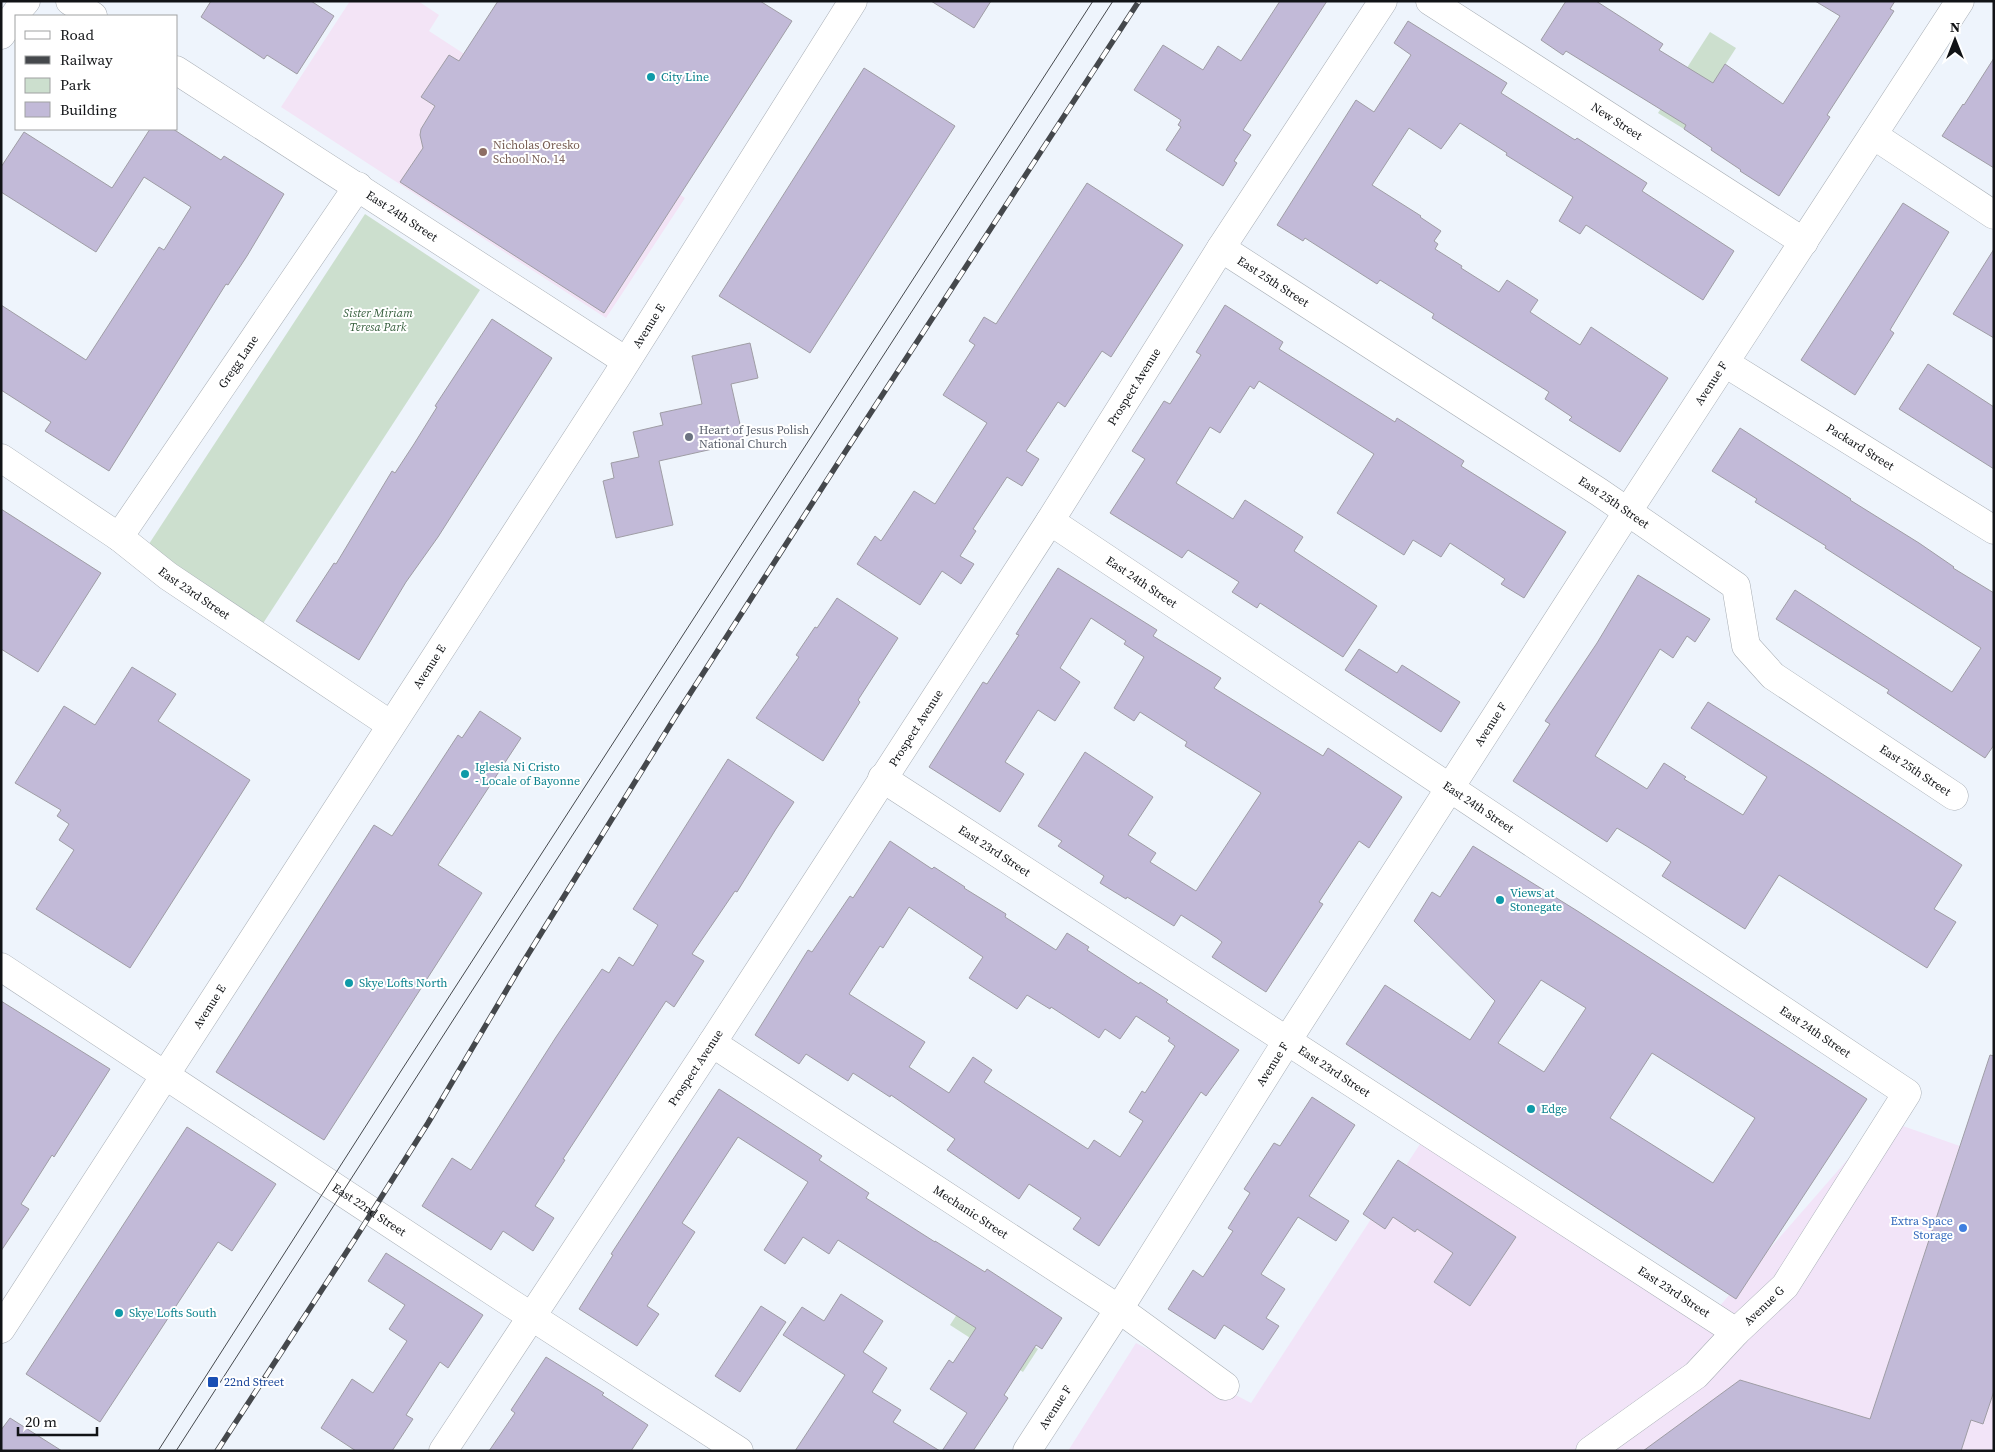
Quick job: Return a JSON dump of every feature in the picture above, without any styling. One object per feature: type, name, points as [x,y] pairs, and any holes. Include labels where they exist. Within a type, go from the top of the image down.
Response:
[{"type":"street","points":[[1,34],[26,1]]},
{"type":"street","points":[[70,1],[91,15]]},
{"type":"street","name":"Avenue E","points":[[1,1329],[626,361],[853,1]]},
{"type":"street","name":"Prospect Avenue","points":[[443,1451],[712,1043],[1050,521],[1221,248],[1383,1]]},
{"type":"street","name":"New Street","points":[[1430,1],[1804,242]]},
{"type":"street","name":"Avenue F","points":[[1027,1451],[1119,1309],[1287,1041],[1628,511],[1960,1]]},
{"type":"street","name":"East 24th Street","points":[[178,71],[626,361]]},
{"type":"street","points":[[1873,136],[1994,215]]},
{"type":"street","name":"Gregg Lane","points":[[119,537],[358,186]]},
{"type":"street","name":"East 25th Street","points":[[1221,248],[1628,511],[1736,586],[1746,646],[1773,676],[1954,796]]},
{"type":"street","name":"Packard Street","points":[[1725,363],[1994,530]]},
{"type":"street","name":"East 23rd Street","points":[[1,458],[119,537],[168,576],[391,724]]},
{"type":"street","name":"East 24th Street","points":[[1050,521],[1907,1093]]},
{"type":"street","name":"East 23rd Street","points":[[882,778],[1736,1332]]},
{"type":"street","name":"East 22nd Street","points":[[1,967],[739,1451]]},
{"type":"street","name":"Mechanic Street","points":[[712,1043],[1119,1309],[1225,1386]]},
{"type":"street","name":"Avenue G","points":[[1590,1451],[1696,1375],[1736,1332],[1785,1286],[1907,1093]]},
{"type":"shaded area","name":"Nicholas Oresko School No. 14","points":[[350,1],[418,1],[439,15],[429,31],[685,198],[606,318],[281,107]]},
{"type":"shaded area","points":[[1883,1119],[1994,1158],[1994,1451],[1068,1451],[1136,1343],[1251,1403],[1420,1144],[1704,1324]]},
{"type":"green space","points":[[1710,32],[1736,48],[1684,129],[1658,113]]},
{"type":"green space","name":"Sister Miriam Teresa Park","points":[[365,214],[480,290],[260,628],[145,550]]},
{"type":"green space","points":[[965,1302],[1038,1349],[1023,1372],[950,1325]]},
{"type":"building","points":[[211,1],[311,1],[334,16],[297,74],[267,55],[264,59],[201,17]]},
{"type":"building","points":[[498,1],[760,1],[792,21],[604,313],[400,182],[423,148],[420,135],[421,129],[435,106],[421,97],[449,55],[459,61]]},
{"type":"building","points":[[931,1],[991,1],[974,28]]},
{"type":"building","points":[[1280,1],[1327,1],[1243,130],[1251,135],[1234,161],[1237,163],[1223,186],[1166,150],[1181,127],[1178,125],[1181,120],[1134,90],[1163,45],[1203,70],[1218,46],[1241,61]]},
{"type":"building","points":[[1566,1],[1596,1],[1663,44],[1659,50],[1713,83],[1725,64],[1783,104],[1840,16],[1815,1],[1895,1],[1890,9],[1894,11],[1827,115],[1830,117],[1779,196],[1711,150],[1712,148],[1684,129],[1686,125],[1566,51],[1563,55],[1541,40]]},
{"type":"building","points":[[1408,21],[1507,83],[1501,93],[1575,140],[1577,138],[1647,183],[1642,191],[1734,251],[1703,300],[1586,225],[1580,234],[1559,221],[1573,197],[1506,155],[1507,153],[1460,123],[1441,149],[1409,128],[1372,185],[1441,231],[1434,241],[1438,244],[1435,249],[1462,266],[1461,268],[1499,292],[1507,280],[1538,300],[1530,312],[1580,345],[1591,327],[1668,378],[1620,452],[1569,420],[1572,417],[1545,399],[1549,392],[1432,318],[1434,314],[1380,280],[1377,284],[1305,238],[1303,241],[1277,225],[1356,100],[1374,112],[1411,55],[1394,43]]},
{"type":"building","points":[[1994,58],[1994,168],[1942,136]]},
{"type":"building","points":[[864,68],[955,126],[810,353],[719,296]]},
{"type":"building","points":[[149,130],[175,130],[221,160],[224,156],[284,194],[247,256],[228,285],[226,284],[109,471],[45,431],[51,422],[1,390],[1,305],[86,360],[159,247],[164,250],[191,207],[144,177],[96,252],[1,192],[1,167],[24,132],[112,188]]},
{"type":"building","points":[[1087,183],[1183,245],[1111,357],[1102,351],[1065,407],[1058,402],[1026,451],[1039,459],[1022,486],[1007,477],[973,529],[976,531],[960,556],[974,564],[961,584],[942,571],[920,605],[857,564],[875,536],[881,541],[914,491],[935,504],[987,423],[943,395],[975,345],[969,341],[984,317],[996,324]]},
{"type":"building","points":[[1903,203],[1949,232],[1890,330],[1894,333],[1855,395],[1801,360]]},
{"type":"building","points":[[1994,249],[1994,338],[1953,314]]},
{"type":"building","points":[[1225,305],[1283,342],[1279,349],[1395,422],[1397,418],[1464,461],[1461,466],[1566,532],[1524,598],[1501,584],[1505,579],[1450,543],[1441,557],[1413,540],[1404,555],[1337,513],[1374,454],[1259,381],[1254,389],[1250,386],[1220,433],[1210,427],[1176,483],[1233,519],[1245,500],[1303,537],[1294,551],[1377,606],[1343,657],[1260,603],[1257,608],[1232,592],[1239,582],[1188,550],[1182,558],[1110,513],[1145,459],[1132,451],[1164,401],[1170,404],[1201,355],[1196,352]]},
{"type":"building","points":[[492,319],[552,358],[438,537],[406,582],[359,660],[296,621],[334,563],[336,564],[392,471],[395,473],[414,444],[437,407],[435,406]]},
{"type":"building","name":"Heart of Jesus Polish National Church","points":[[750,343],[758,378],[731,384],[744,442],[659,461],[673,525],[616,538],[603,481],[614,478],[611,463],[639,457],[633,432],[663,425],[660,413],[702,404],[692,356]]},
{"type":"building","points":[[1928,364],[1994,407],[1994,469],[1899,409]]},
{"type":"building","points":[[1740,428],[1994,593],[1994,745],[1985,758],[1887,693],[1889,690],[1776,619],[1795,590],[1952,692],[1981,648],[1825,548],[1826,546],[1755,502],[1757,499],[1712,471]]},
{"type":"building","points":[[1,509],[101,573],[38,672],[1,649]]},
{"type":"building","points":[[1058,568],[1157,630],[1153,636],[1221,678],[1214,688],[1323,756],[1328,748],[1402,797],[1369,848],[1359,841],[1319,902],[1323,904],[1266,992],[1212,957],[1222,942],[1217,938],[1181,915],[1174,926],[1100,883],[1104,876],[1058,846],[1062,841],[1038,826],[1085,752],[1153,797],[1128,835],[1156,853],[1150,862],[1196,891],[1261,793],[1185,746],[1187,742],[1140,712],[1134,721],[1114,708],[1144,657],[1124,644],[1126,641],[1091,618],[1060,668],[1080,682],[1055,721],[1038,710],[1005,762],[1024,774],[1000,812],[929,767],[983,682],[987,684],[1019,635],[1016,634]]},
{"type":"building","points":[[1638,575],[1710,619],[1695,642],[1687,636],[1673,658],[1660,649],[1595,756],[1647,789],[1664,763],[1686,777],[1684,779],[1743,815],[1767,777],[1691,728],[1708,702],[1810,766],[1962,865],[1934,909],[1956,922],[1927,968],[1779,875],[1745,929],[1662,876],[1671,862],[1648,847],[1617,828],[1607,842],[1513,781],[1550,724],[1545,721],[1597,643]]},
{"type":"building","points":[[837,598],[898,638],[858,700],[860,702],[823,761],[756,718],[799,657],[796,655]]},
{"type":"building","points":[[1359,649],[1397,673],[1402,665],[1460,702],[1441,732],[1345,670]]},
{"type":"building","points":[[132,667],[176,694],[158,721],[250,780],[130,968],[36,909],[74,850],[59,840],[69,824],[57,816],[61,810],[15,783],[64,706],[95,725]]},
{"type":"building","name":"Skye Lofts North","points":[[480,711],[521,738],[438,865],[482,893],[324,1140],[216,1072],[374,825],[392,836],[458,735],[462,738]]},
{"type":"building","points":[[728,759],[794,802],[737,892],[735,891],[692,954],[704,961],[674,1007],[666,1001],[563,1159],[565,1160],[535,1206],[554,1218],[533,1251],[503,1231],[491,1250],[422,1206],[452,1158],[471,1170],[602,969],[609,973],[619,957],[633,966],[658,925],[633,909]]},
{"type":"building","points":[[890,841],[932,869],[934,867],[965,887],[1006,914],[1005,917],[1056,950],[1067,933],[1089,947],[1087,950],[1139,984],[1140,982],[1168,1000],[1166,1002],[1239,1050],[1206,1096],[1201,1092],[1099,1246],[1073,1229],[1081,1218],[1029,1184],[1019,1199],[947,1150],[955,1139],[891,1095],[890,1097],[853,1073],[848,1081],[806,1054],[799,1064],[755,1035],[808,950],[812,952],[850,896],[853,898]],"holes":[[[909,907],[983,957],[969,978],[1017,1009],[1027,995],[1050,1009],[1051,1007],[1099,1038],[1105,1029],[1120,1039],[1136,1016],[1170,1038],[1168,1041],[1175,1046],[1145,1093],[1142,1091],[1129,1112],[1143,1121],[1120,1157],[1094,1140],[1088,1149],[984,1082],[992,1070],[973,1057],[949,1093],[909,1067],[925,1042],[849,994],[880,946],[883,948]]]},
{"type":"building","name":"Edge","points":[[1473,846],[1579,912],[1867,1099],[1736,1299],[1346,1044],[1385,985],[1470,1040],[1495,1001],[1414,921],[1432,892],[1440,897]],"holes":[[[1541,980],[1586,1008],[1544,1072],[1498,1043]],[[1652,1053],[1755,1118],[1713,1183],[1610,1118]]]},
{"type":"building","points":[[1,1001],[110,1069],[54,1157],[52,1155],[21,1204],[29,1209],[1,1251]]},
{"type":"building","points":[[1990,1055],[1994,1056],[1994,1391],[1983,1424],[1971,1420],[1961,1451],[1643,1451],[1740,1380],[1870,1419]]},
{"type":"building","points":[[719,1089],[822,1156],[819,1160],[869,1193],[866,1198],[985,1272],[987,1269],[1062,1318],[1042,1349],[1036,1345],[1004,1395],[1008,1398],[973,1451],[942,1451],[967,1413],[930,1389],[949,1360],[953,1363],[976,1328],[838,1240],[829,1254],[803,1237],[785,1264],[764,1250],[808,1182],[738,1137],[682,1223],[695,1232],[647,1306],[659,1314],[637,1346],[579,1309],[613,1255],[611,1254]]},
{"type":"building","points":[[1312,1097],[1355,1125],[1309,1196],[1349,1221],[1336,1241],[1298,1217],[1261,1274],[1285,1289],[1266,1318],[1279,1326],[1263,1350],[1224,1325],[1215,1339],[1168,1309],[1193,1270],[1203,1277],[1233,1231],[1228,1228],[1250,1193],[1244,1189],[1274,1143],[1280,1146]]},
{"type":"building","name":"Skye Lofts South","points":[[187,1127],[276,1184],[232,1251],[218,1242],[100,1422],[26,1374]]},
{"type":"building","points":[[1398,1160],[1516,1237],[1470,1306],[1434,1282],[1453,1253],[1417,1229],[1415,1232],[1393,1217],[1385,1229],[1363,1214]]},
{"type":"building","points":[[386,1253],[483,1315],[448,1368],[440,1362],[406,1415],[413,1419],[392,1451],[356,1451],[321,1428],[352,1379],[373,1393],[407,1341],[389,1329],[405,1305],[368,1281]]},
{"type":"building","points":[[841,1294],[883,1321],[863,1352],[887,1368],[872,1392],[901,1410],[893,1422],[940,1451],[795,1451],[845,1375],[783,1335],[802,1307],[824,1321]]},
{"type":"building","points":[[761,1306],[786,1322],[740,1392],[715,1376]]},
{"type":"building","points":[[546,1357],[604,1393],[602,1395],[648,1425],[631,1451],[489,1451],[515,1413],[511,1410]]},
{"type":"building","points":[[10,1418],[62,1451],[1,1451],[1,1430]]},
{"type":"tram line","points":[[158,1451],[401,1071],[1093,1]]},
{"type":"tram line","points":[[176,1451],[1113,1]]},
{"type":"railway","points":[[217,1451],[428,1123],[519,969],[677,714],[1139,1]]},
{"type":"place","name":"City Line","points":[[651,77]]},
{"type":"place","name":"Nicholas Oresko School No. 14","points":[[483,152]]},
{"type":"place","name":"Heart of Jesus Polish National Church","points":[[689,437]]},
{"type":"place","name":"Iglesia Ni Cristo - Locale of Bayonne","points":[[465,774]]},
{"type":"place","name":"Views at Stonegate","points":[[1500,900]]},
{"type":"place","name":"Skye Lofts North","points":[[349,983]]},
{"type":"place","name":"Edge","points":[[1531,1109]]},
{"type":"place","name":"Extra Space Storage","points":[[1963,1228]]},
{"type":"place","name":"Skye Lofts South","points":[[119,1313]]},
{"type":"place","name":"22nd Street","points":[[213,1382]]}]
